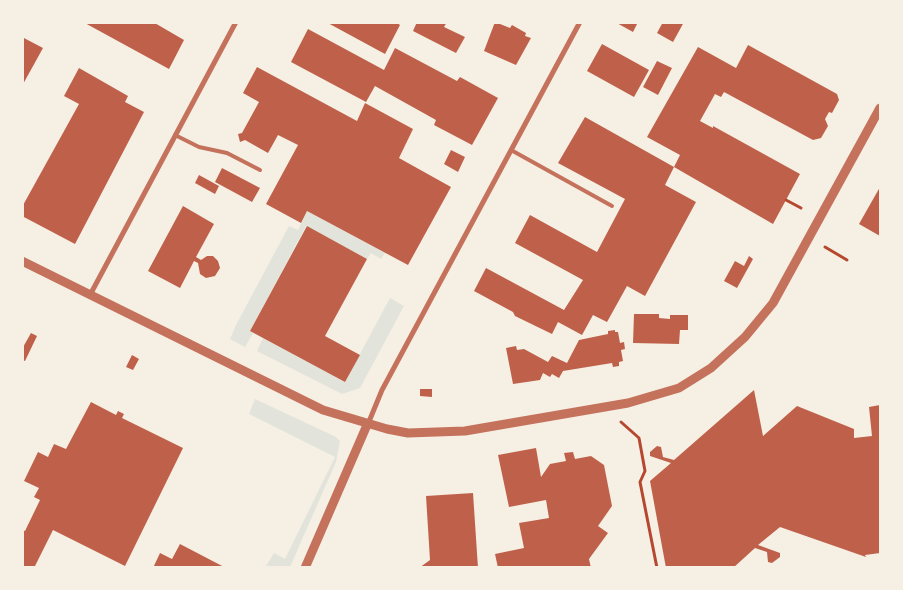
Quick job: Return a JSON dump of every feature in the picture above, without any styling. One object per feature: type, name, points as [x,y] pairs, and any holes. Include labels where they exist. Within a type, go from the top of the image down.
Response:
[{"type":"street","points":[[90,295],[236,22]]},
{"type":"street","points":[[305,568],[382,390],[580,22]]},
{"type":"street","points":[[22,261],[323,410],[368,425],[408,433],[465,431],[628,403],[679,388],[711,368],[745,337],[773,303],[880,108]]},
{"type":"lane","points":[[175,135],[199,147],[227,153],[260,170]]},
{"type":"lane","points":[[511,150],[612,206]]},
{"type":"path","points":[[786,200],[801,208]]},
{"type":"path","points":[[825,247],[847,260]]},
{"type":"path","points":[[621,422],[639,438],[645,471],[640,482],[657,568]]},
{"type":"shaded area","points":[[307,211],[385,253],[381,259],[371,253],[367,259],[306,226],[250,331],[253,333],[245,347],[230,339],[236,325],[289,226],[298,230]]},
{"type":"shaded area","points":[[390,298],[404,306],[360,388],[342,394],[257,351],[263,338],[345,382]]},
{"type":"shaded area","points":[[255,399],[336,437],[340,441],[336,462],[290,567],[266,566],[274,553],[285,559],[335,457],[249,414]]},
{"type":"building","points":[[83,22],[153,22],[184,40],[169,69]]},
{"type":"building","points":[[326,22],[396,22],[400,25],[385,54]]},
{"type":"building","points":[[417,22],[447,22],[444,27],[465,37],[456,53],[413,31]]},
{"type":"building","points":[[495,22],[510,28],[512,25],[526,33],[525,36],[531,38],[516,65],[484,51]]},
{"type":"building","points":[[615,22],[638,22],[633,32]]},
{"type":"building","points":[[663,22],[684,22],[673,42],[657,33]]},
{"type":"building","points":[[308,29],[384,70],[395,48],[457,81],[460,77],[498,98],[472,145],[434,125],[436,120],[375,86],[366,102],[291,62]]},
{"type":"building","points":[[22,37],[43,48],[22,86]]},
{"type":"building","points":[[602,44],[649,70],[634,97],[587,71]]},
{"type":"building","points":[[748,45],[837,94],[839,100],[832,113],[829,112],[825,119],[828,126],[821,138],[813,140],[724,92],[721,97],[715,94],[700,121],[713,128],[713,126],[800,174],[773,224],[674,167],[680,155],[647,137],[698,47],[736,68]]},
{"type":"building","points":[[657,61],[672,68],[658,95],[643,87]]},
{"type":"building","points":[[257,67],[357,121],[365,103],[413,129],[399,158],[451,187],[408,265],[307,211],[301,223],[266,204],[298,145],[278,135],[268,153],[245,140],[240,142],[238,134],[242,133],[259,102],[243,93]]},
{"type":"building","points":[[79,68],[128,96],[125,102],[144,112],[75,244],[22,216],[22,207],[79,104],[64,96]]},
{"type":"building","points":[[585,117],[674,167],[665,185],[696,202],[645,296],[627,286],[607,322],[593,315],[582,335],[558,322],[552,334],[515,316],[513,312],[474,291],[486,268],[564,310],[583,280],[515,243],[530,215],[597,252],[625,199],[558,163]]},
{"type":"building","points":[[451,150],[465,157],[458,172],[444,164]]},
{"type":"building","points":[[222,168],[260,188],[252,202],[215,182]]},
{"type":"building","points":[[199,175],[219,186],[215,194],[195,183]]},
{"type":"building","points":[[880,187],[880,236],[859,224]]},
{"type":"building","points":[[183,206],[214,224],[196,257],[201,260],[207,256],[213,256],[218,261],[220,268],[215,276],[206,278],[200,274],[198,263],[194,261],[180,288],[148,271]]},
{"type":"building","points":[[307,226],[367,259],[325,336],[360,355],[345,382],[250,331]]},
{"type":"building","points":[[749,256],[753,259],[737,288],[724,281],[735,261],[744,266]]},
{"type":"building","points":[[634,314],[659,314],[659,318],[670,319],[670,315],[688,315],[688,330],[680,330],[679,344],[633,343]]},
{"type":"building","points":[[615,330],[615,332],[618,332],[620,343],[624,342],[625,349],[621,350],[623,361],[619,362],[619,366],[613,367],[612,363],[563,371],[559,378],[552,374],[550,377],[543,373],[540,380],[513,384],[506,348],[516,346],[517,350],[524,349],[548,362],[552,356],[567,363],[579,340],[608,334],[608,331]]},
{"type":"building","points":[[31,333],[37,336],[25,361],[22,360],[22,349]]},
{"type":"building","points":[[132,355],[139,359],[133,370],[126,367]]},
{"type":"building","points":[[420,389],[432,389],[432,397],[420,396]]},
{"type":"building","points":[[754,390],[763,436],[797,406],[854,429],[854,438],[872,436],[869,407],[880,405],[880,553],[865,555],[866,557],[780,527],[758,545],[780,553],[780,557],[772,563],[768,562],[767,552],[755,548],[733,568],[666,568],[650,481],[671,463],[650,456],[650,452],[657,446],[661,447],[663,457],[674,460]]},
{"type":"building","points":[[91,402],[116,415],[118,411],[124,414],[122,418],[183,448],[125,566],[53,530],[34,568],[22,568],[22,530],[25,531],[40,500],[34,497],[39,488],[24,481],[38,452],[48,457],[54,444],[66,449]]},
{"type":"building","points":[[536,448],[541,477],[550,464],[566,461],[564,453],[573,452],[575,459],[591,456],[604,465],[612,506],[598,526],[608,533],[589,559],[591,568],[498,568],[495,554],[524,548],[519,523],[549,518],[546,500],[509,507],[498,455]]},
{"type":"building","points":[[473,493],[478,568],[419,568],[430,560],[426,496]]},
{"type":"building","points":[[180,544],[226,568],[153,568],[160,553],[172,559]]}]
